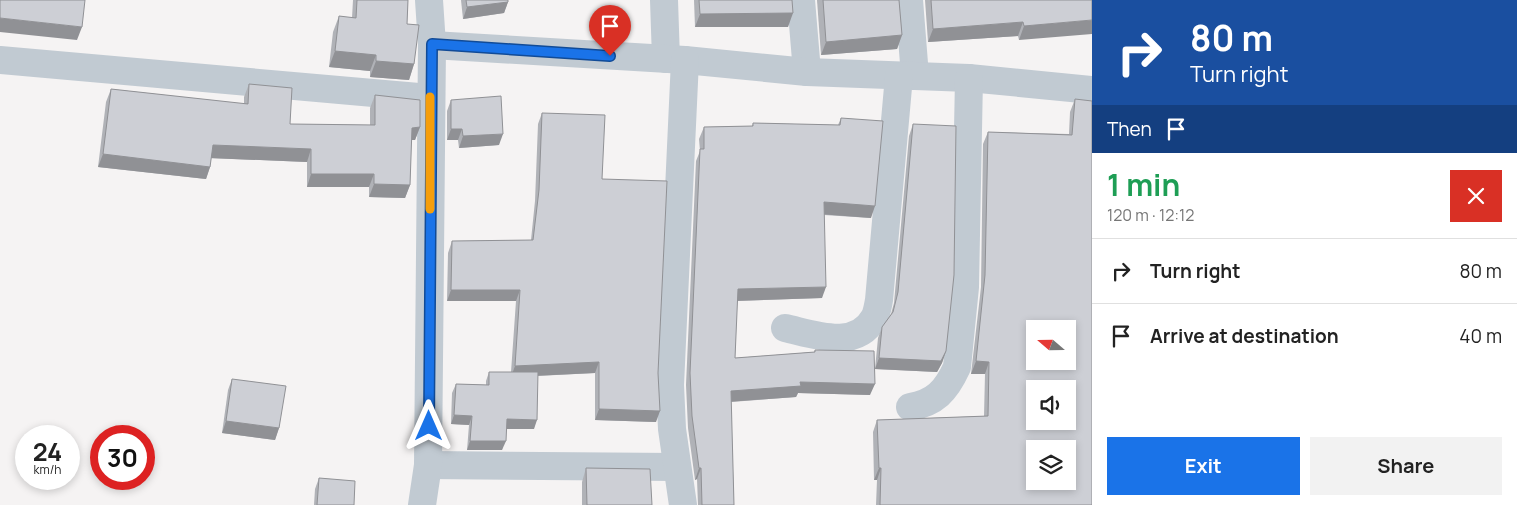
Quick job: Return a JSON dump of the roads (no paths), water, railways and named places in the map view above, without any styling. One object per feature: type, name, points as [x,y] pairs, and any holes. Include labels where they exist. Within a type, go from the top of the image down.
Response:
[{"type":"street","points":[[422,505],[428,465],[432,44],[429,0]]},
{"type":"street","points":[[664,0],[676,60],[670,384],[672,429],[683,505]]},
{"type":"street","points":[[801,0],[807,72]]},
{"type":"street","points":[[785,328],[828,338],[851,337],[861,333],[874,318],[879,300],[908,76],[909,0]]},
{"type":"street","points":[[432,44],[676,60],[807,72],[969,78],[1092,90]]},
{"type":"street","points":[[0,60],[430,98]]},
{"type":"street","points":[[910,407],[926,404],[938,396],[952,379],[957,367],[965,287],[969,78]]},
{"type":"street","points":[[428,465],[677,467]]}]
